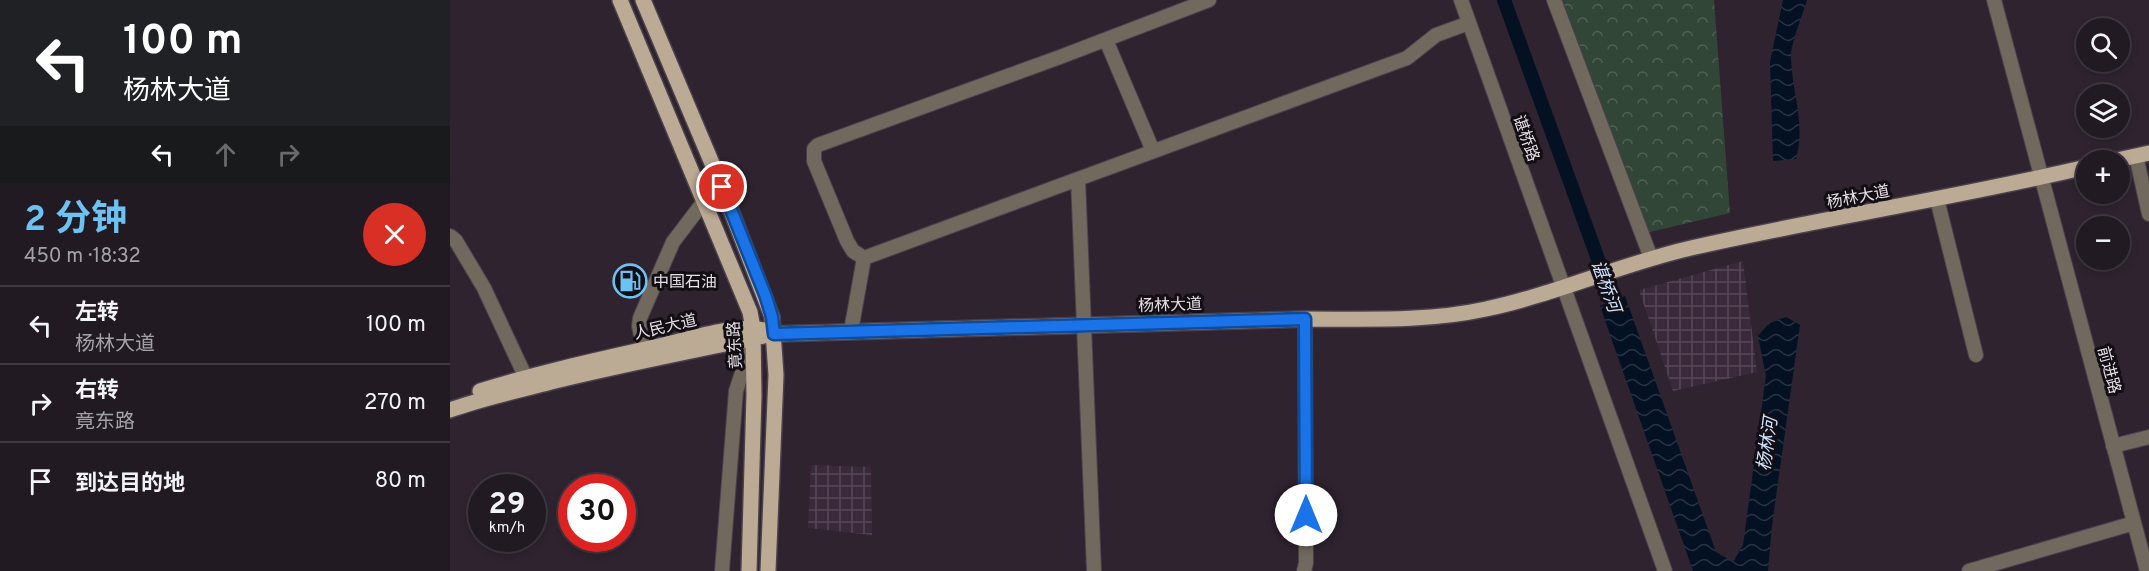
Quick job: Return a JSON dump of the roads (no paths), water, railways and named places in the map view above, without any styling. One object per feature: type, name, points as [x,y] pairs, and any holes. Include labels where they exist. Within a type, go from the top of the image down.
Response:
[{"type":"main road","name":"竟东路","points":[[620,0],[745,298],[753,333],[754,396],[749,571]]},
{"type":"main road","points":[[643,0],[766,297],[772,317],[776,375],[768,571]]},
{"type":"main road","name":"杨林大道","points":[[774,334],[1437,316],[1484,309],[1564,287],[1644,260],[1704,245],[2076,169]]},
{"type":"main road","name":"人民大道","points":[[450,410],[505,394],[753,333]]},
{"type":"main road","name":"人民大道","points":[[450,400],[526,378],[707,335],[774,334]]},
{"type":"street","points":[[864,258],[853,250],[847,241],[814,161],[814,149],[818,145],[1209,0]]},
{"type":"street","name":"谌桥路","points":[[1461,0],[1665,571]]},
{"type":"street","points":[[1554,0],[1644,260]]},
{"type":"street","name":"前进路","points":[[1994,0],[2147,571]]},
{"type":"street","points":[[864,258],[1407,58],[1436,35],[1469,22]]},
{"type":"street","points":[[1106,40],[1153,151]]},
{"type":"street","points":[[2143,154],[2149,214]]},
{"type":"street","points":[[1078,179],[1094,571]]},
{"type":"street","points":[[1937,199],[1976,355]]},
{"type":"street","points":[[644,350],[639,318],[673,243],[705,200]]},
{"type":"street","points":[[450,236],[456,241],[484,288],[526,378]]},
{"type":"street","points":[[851,331],[864,258]]},
{"type":"street","points":[[1304,571],[1306,563],[1305,319]]},
{"type":"street","points":[[723,571],[736,391],[753,333]]},
{"type":"street","points":[[2113,446],[2149,437]]},
{"type":"street","points":[[1969,571],[2134,523]]},
{"type":"water","points":[[1783,0],[1807,0],[1791,52],[1800,133],[1796,159],[1773,161],[1770,62]]},
{"type":"water","name":"杨林河","points":[[1625,296],[1716,552],[1733,562],[1743,545],[1766,376],[1758,336],[1768,324],[1786,317],[1800,325],[1772,525],[1768,571],[1693,571],[1600,306]]},
{"type":"waterway","name":"谌桥河","points":[[1504,0],[1619,317]]},
{"type":"place","name":"中国石油","points":[[630,281]]}]
